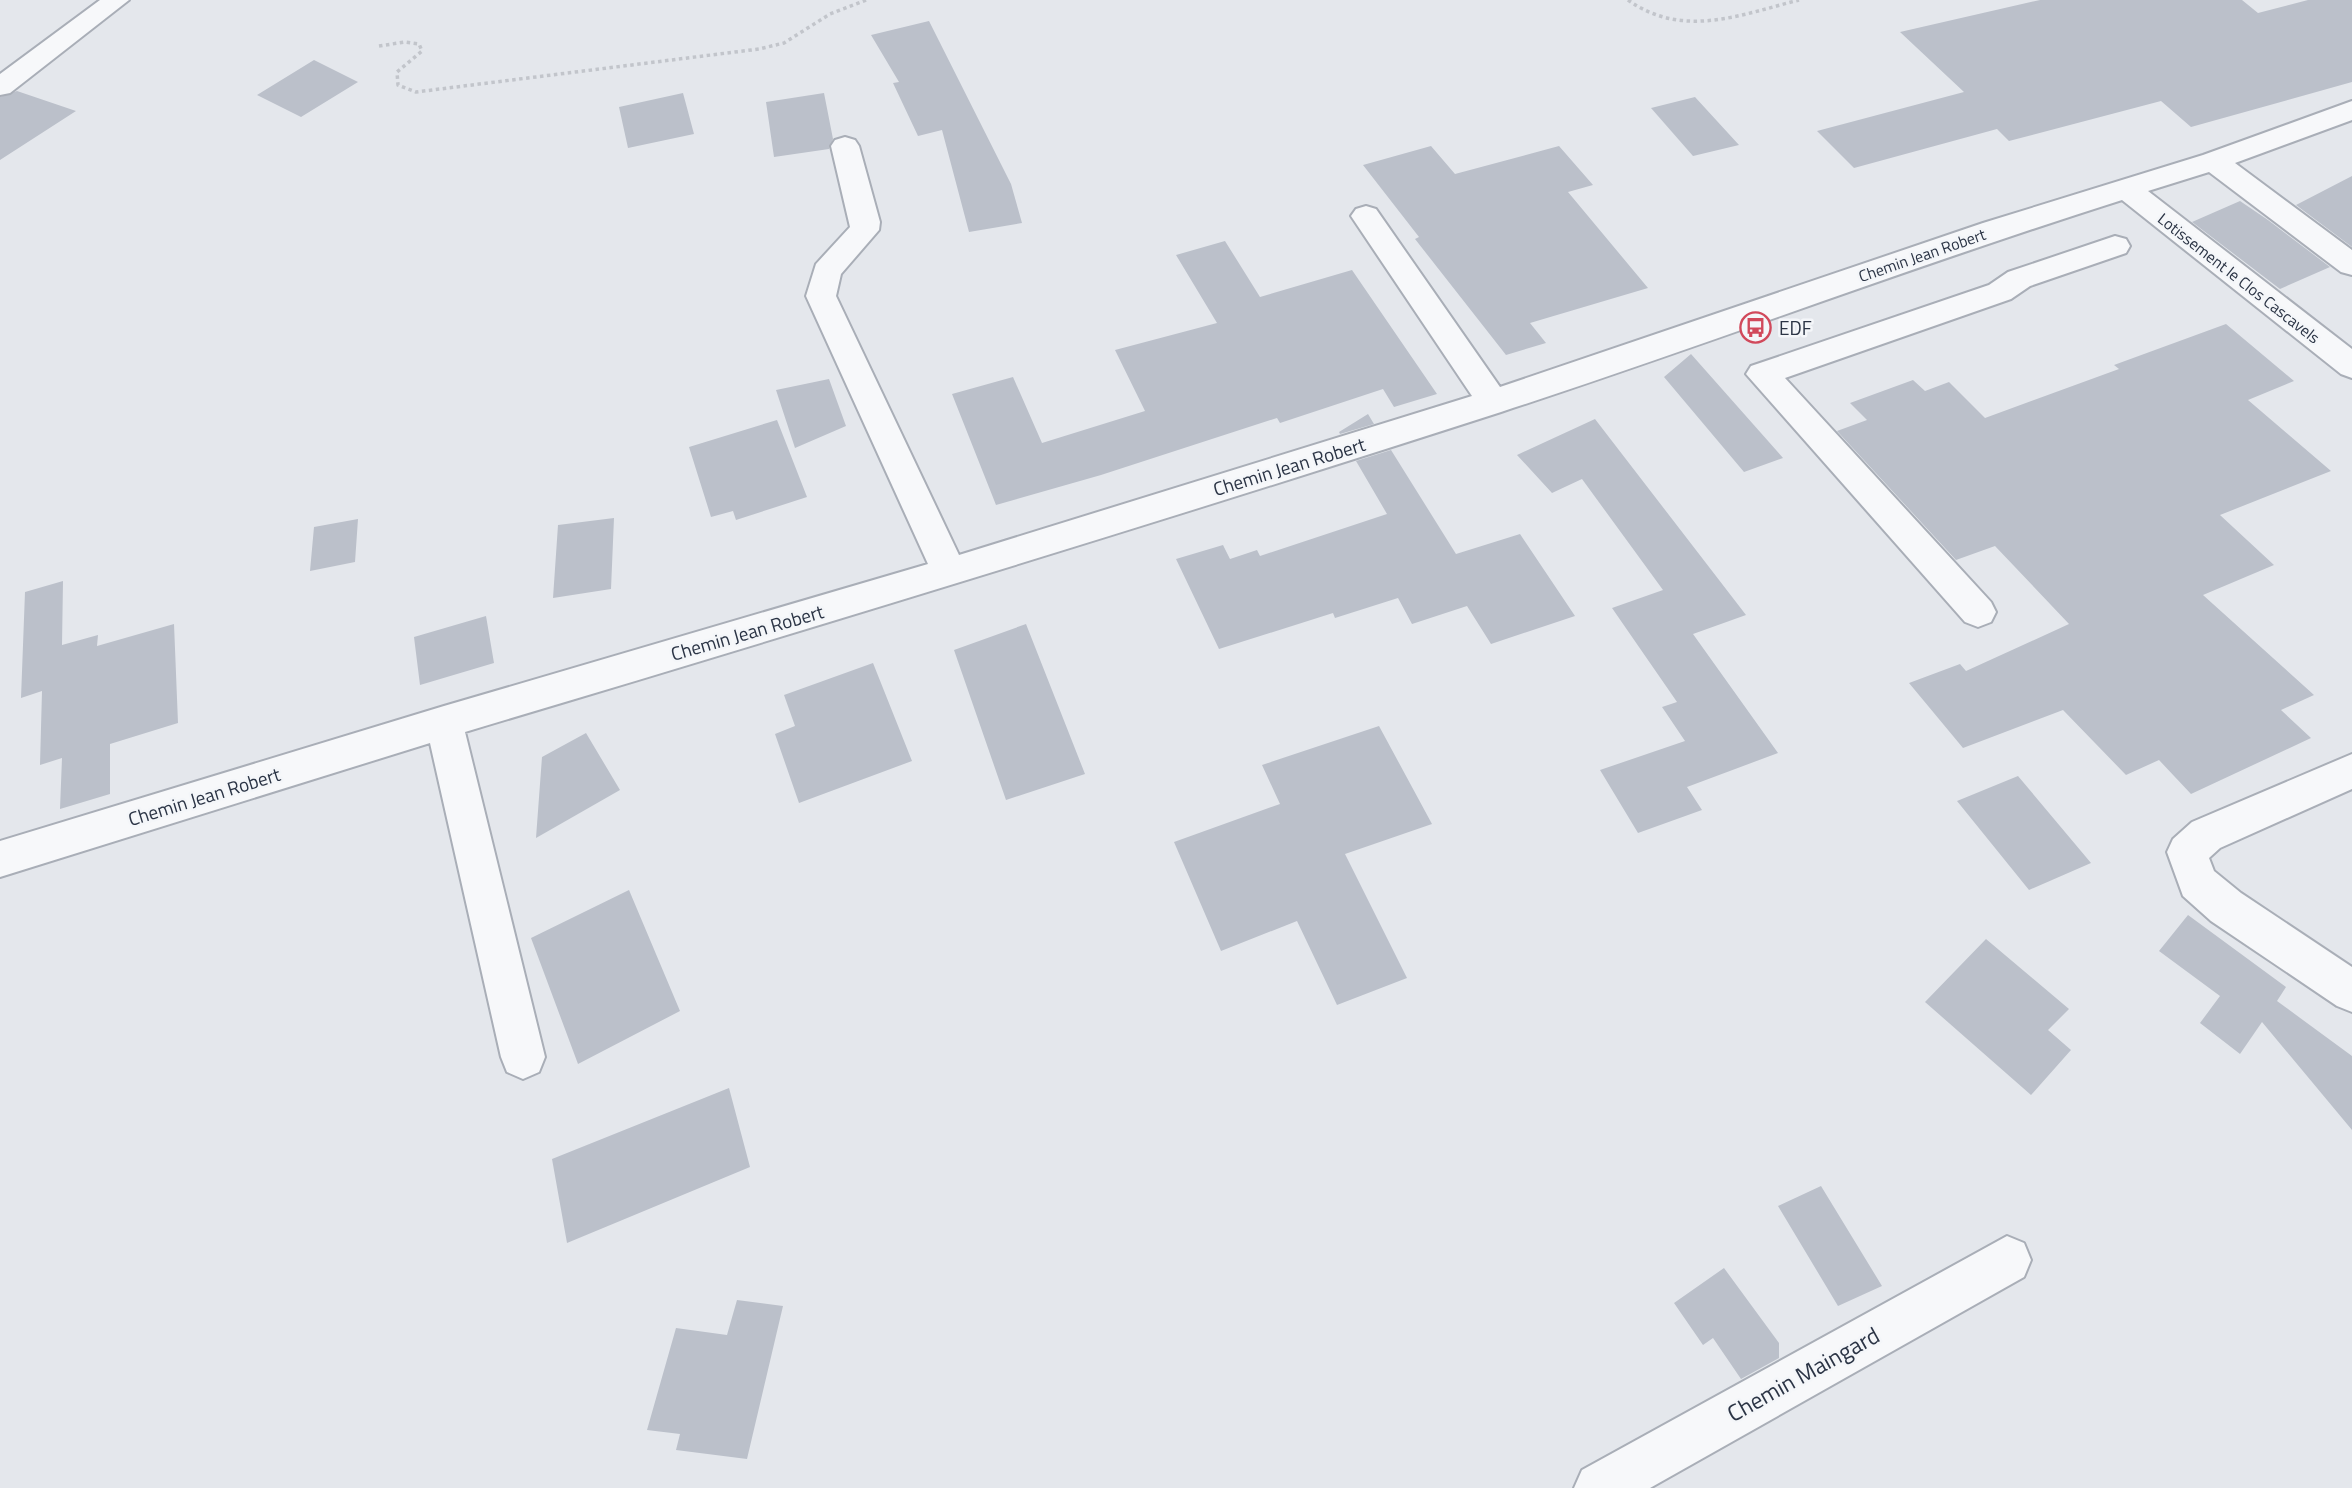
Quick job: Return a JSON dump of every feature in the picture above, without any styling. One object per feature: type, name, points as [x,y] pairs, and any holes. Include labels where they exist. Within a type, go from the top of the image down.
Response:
[{"type":"street","points":[[0,87],[116,0]]},
{"type":"street","name":"Chemin Jean Robert","points":[[0,859],[444,722],[949,572],[1493,402],[1993,230],[2213,161],[2352,110]]},
{"type":"street","points":[[845,146],[865,222],[864,230],[827,271],[821,296],[949,572]]},
{"type":"street","points":[[2213,161],[2352,265]]},
{"type":"street","name":"Lotissement le Clos Cascavels","points":[[2127,189],[2352,366]]},
{"type":"street","points":[[1366,216],[1493,402]]},
{"type":"street","points":[[1993,230],[2019,279]]},
{"type":"street","points":[[1978,612],[1762,374],[2000,292],[2019,279],[2115,246]]},
{"type":"street","points":[[444,722],[523,1057]]},
{"type":"street","points":[[2352,771],[2206,835],[2187,852],[2197,883],[2226,907],[2352,991]]},
{"type":"street","name":"Chemin Maingard","points":[[1600,1488],[2007,1260]]},
{"type":"path","points":[[379,46],[405,41],[419,44],[422,51],[397,72],[398,85],[416,92],[759,49],[784,43],[830,15],[866,0]]},
{"type":"path","points":[[1628,0],[1635,7],[1668,22],[1708,21],[1799,0]]},
{"type":"building","points":[[2040,0],[2242,0],[2258,13],[2308,0],[2352,0],[2352,82],[2191,127],[2161,101],[2009,141],[1997,129],[1854,168],[1817,131],[1964,92],[1900,32]]},
{"type":"building","points":[[929,21],[1011,184],[1022,223],[969,232],[942,130],[918,136],[893,83],[899,82],[871,35]]},
{"type":"building","points":[[314,60],[358,82],[301,117],[257,95]]},
{"type":"building","points":[[17,91],[76,111],[0,160],[0,97]]},
{"type":"building","points":[[683,93],[694,134],[628,148],[619,107]]},
{"type":"building","points":[[824,93],[833,139],[829,149],[774,157],[766,102]]},
{"type":"building","points":[[1695,97],[1739,145],[1693,156],[1651,108]]},
{"type":"building","points":[[1431,146],[1455,174],[1559,146],[1593,185],[1568,192],[1648,288],[1530,323],[1546,343],[1506,355],[1415,239],[1419,237],[1363,165]]},
{"type":"building","points":[[2352,176],[2352,247],[2296,205]]},
{"type":"building","points":[[2240,201],[2330,267],[2280,289],[2192,222]]},
{"type":"building","points":[[1225,241],[1260,297],[1352,270],[1437,394],[1394,407],[1383,389],[1280,423],[1277,418],[1101,475],[996,505],[952,394],[1013,377],[1042,443],[1145,411],[1115,350],[1217,323],[1176,255]]},
{"type":"building","points":[[2226,324],[2294,381],[2248,400],[2331,471],[2220,515],[2274,565],[2203,595],[2314,695],[2281,710],[2311,738],[2191,794],[2159,760],[2126,775],[2063,710],[1963,748],[1909,683],[1960,664],[1966,671],[2069,624],[1995,546],[1956,560],[1837,431],[1867,420],[1850,403],[1913,380],[1925,391],[1949,382],[1985,418],[2119,369],[2114,365]]},
{"type":"building","points":[[1691,354],[1783,458],[1744,472],[1664,377]]},
{"type":"building","points":[[829,379],[846,426],[795,448],[776,390]]},
{"type":"building","points":[[1368,414],[1374,424],[1340,434],[1339,432]]},
{"type":"building","points":[[1595,419],[1746,615],[1693,634],[1778,753],[1687,787],[1702,810],[1638,833],[1600,770],[1685,741],[1662,707],[1677,702],[1612,608],[1663,590],[1582,479],[1552,493],[1517,455]]},
{"type":"building","points":[[777,420],[807,497],[736,520],[733,511],[711,517],[689,447]]},
{"type":"building","points":[[1391,450],[1456,554],[1520,534],[1575,616],[1491,644],[1467,606],[1412,624],[1398,598],[1335,618],[1333,613],[1219,649],[1176,559],[1223,545],[1230,559],[1257,550],[1260,556],[1387,514],[1356,461]]},
{"type":"building","points":[[614,518],[611,589],[553,598],[558,525]]},
{"type":"building","points":[[358,519],[355,562],[310,571],[314,527]]},
{"type":"building","points":[[63,581],[62,645],[98,635],[97,646],[174,624],[178,723],[110,744],[110,794],[60,809],[62,758],[40,765],[42,691],[21,698],[25,592]]},
{"type":"building","points":[[486,616],[494,663],[420,685],[414,637]]},
{"type":"building","points":[[1026,624],[1085,774],[1006,800],[954,650]]},
{"type":"building","points":[[873,663],[912,761],[799,803],[775,734],[795,726],[784,695]]},
{"type":"building","points":[[1379,726],[1432,824],[1345,854],[1407,978],[1337,1005],[1297,921],[1221,951],[1174,842],[1280,804],[1262,765]]},
{"type":"building","points":[[586,733],[620,790],[536,838],[542,757]]},
{"type":"building","points":[[2018,776],[2091,863],[2029,890],[1957,801]]},
{"type":"building","points":[[629,890],[680,1011],[578,1064],[531,938]]},
{"type":"building","points":[[2188,915],[2286,987],[2277,1001],[2352,1056],[2352,1130],[2262,1022],[2240,1054],[2200,1023],[2220,996],[2159,951]]},
{"type":"building","points":[[1986,939],[2069,1009],[2048,1030],[2071,1050],[2031,1095],[1925,1002]]},
{"type":"building","points":[[729,1088],[750,1167],[567,1243],[552,1159]]},
{"type":"building","points":[[1821,1186],[1882,1286],[1838,1306],[1778,1206]]},
{"type":"building","points":[[1724,1268],[1779,1343],[1779,1358],[1741,1379],[1713,1338],[1703,1345],[1674,1303]]},
{"type":"building","points":[[737,1300],[783,1306],[747,1459],[676,1450],[680,1434],[647,1430],[676,1328],[727,1335]]},
{"type":"place","name":"EDF","points":[[1756,327]]}]
